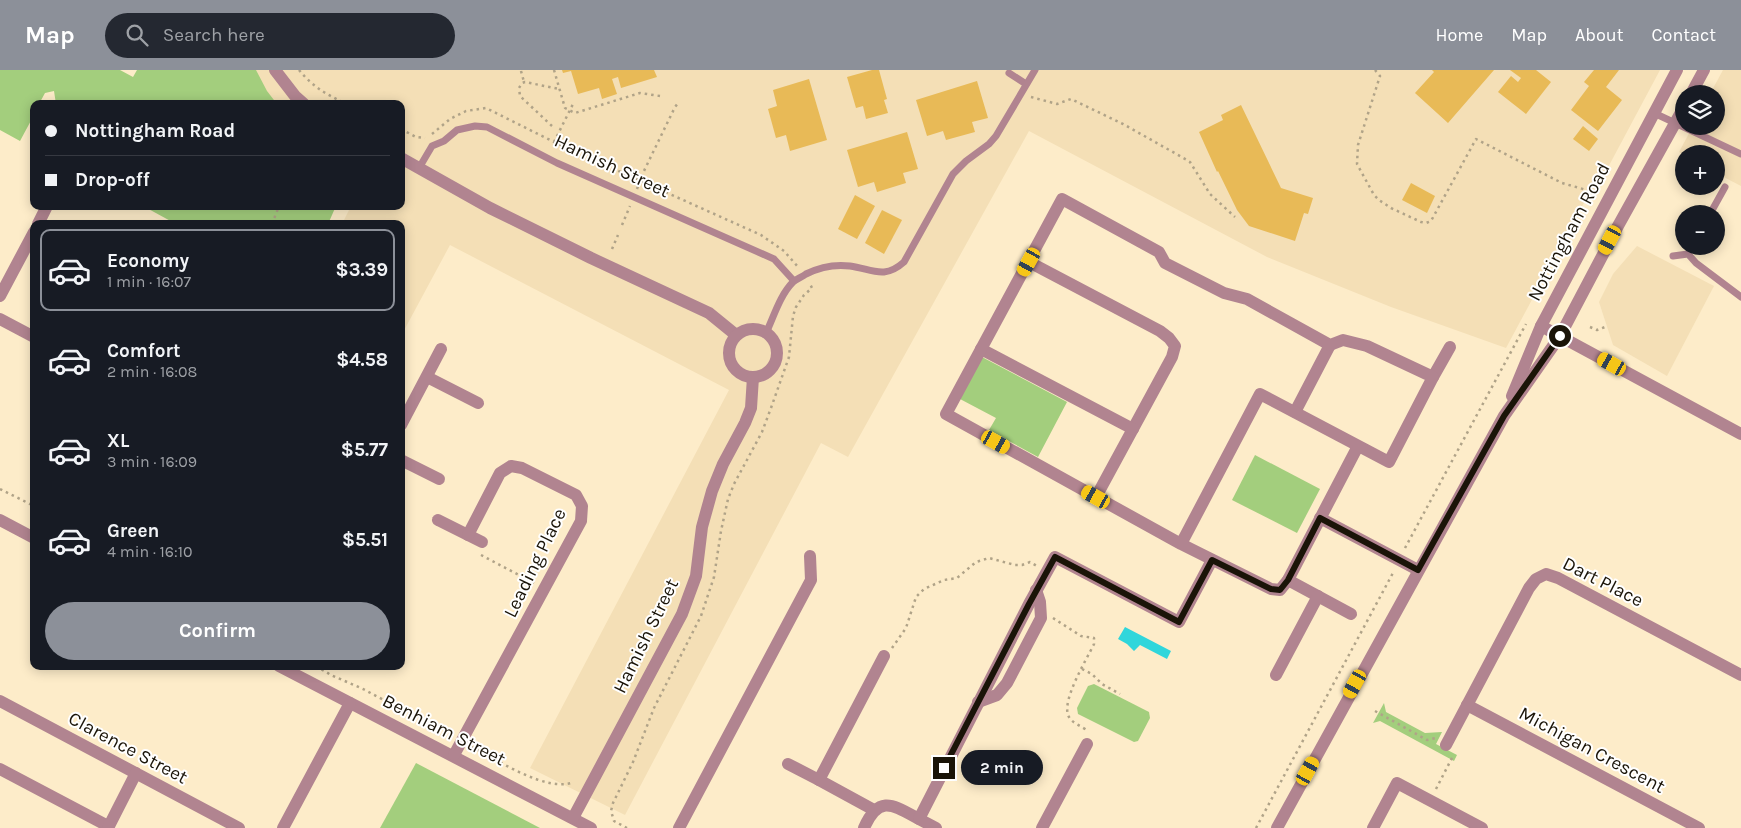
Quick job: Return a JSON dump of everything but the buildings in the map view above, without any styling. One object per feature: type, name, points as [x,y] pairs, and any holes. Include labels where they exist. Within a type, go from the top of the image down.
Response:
[{"type":"street","points":[[275,70],[300,100]]},
{"type":"street","name":"Nottingham Road","points":[[1504,416],[1541,326],[1677,70]]},
{"type":"street","points":[[1696,85],[1704,70]]},
{"type":"street","name":"Nottingham Road","points":[[1276,828],[1504,416],[1560,336],[1609,242],[1675,124]]},
{"type":"street","points":[[405,160],[490,208],[709,313],[736,335]]},
{"type":"street","points":[[1330,345],[1247,299],[1224,293],[1166,263],[1159,252],[1062,199],[946,414],[1181,544],[1271,589],[1280,590],[1288,580],[1358,446]]},
{"type":"street","points":[[0,296],[30,240]]},
{"type":"street","points":[[1029,262],[1160,331],[1169,338],[1174,346],[1172,357],[1096,497]]},
{"type":"street","points":[[0,319],[30,335]]},
{"type":"street","points":[[1541,326],[1741,434]]},
{"type":"street","points":[[747,329],[766,333],[775,345],[776,360],[767,372],[753,377],[745,375],[732,365],[729,350],[731,342],[736,335],[747,329]]},
{"type":"street","points":[[1295,412],[1330,345],[1343,340],[1367,346],[1433,377]]},
{"type":"street","points":[[1181,544],[1260,394],[1389,462],[1450,347]]},
{"type":"street","points":[[405,417],[441,348]]},
{"type":"street","points":[[982,349],[1133,429]]},
{"type":"street","points":[[427,376],[478,403]]},
{"type":"street","name":"Hamish Street","points":[[573,818],[682,614],[696,576],[702,527],[712,491],[723,464],[746,423],[751,408],[753,377]]},
{"type":"street","points":[[405,462],[439,479]]},
{"type":"street","name":"Leading Place","points":[[454,755],[581,521],[582,506],[576,494],[522,468],[511,466],[500,473],[468,535]]},
{"type":"street","points":[[1320,518],[1418,570]]},
{"type":"street","points":[[0,520],[30,536]]},
{"type":"street","points":[[438,520],[482,542]]},
{"type":"street","points":[[679,828],[811,580],[810,556]]},
{"type":"street","points":[[919,819],[1036,590],[1055,557],[1179,622],[1212,560]]},
{"type":"street","name":"Dart Place","points":[[1446,745],[1529,588],[1536,579],[1546,574],[1558,578],[1741,675]]},
{"type":"street","points":[[1288,580],[1351,614]]},
{"type":"street","points":[[978,702],[997,695],[1007,683],[1041,618],[1036,590]]},
{"type":"street","points":[[1276,675],[1318,596]]},
{"type":"street","points":[[818,780],[884,656]]},
{"type":"street","name":"Benhiam Street","points":[[287,670],[592,828]]},
{"type":"street","name":"Clarence Street","points":[[0,701],[239,828]]},
{"type":"street","points":[[284,828],[350,703]]},
{"type":"street","name":"Michigan Crescent","points":[[1467,705],[1699,828]]},
{"type":"street","points":[[1042,828],[1087,744]]},
{"type":"street","points":[[788,764],[874,810]]},
{"type":"street","points":[[0,769],[108,827],[136,773]]},
{"type":"street","points":[[1373,828],[1397,783],[1482,828]]},
{"type":"street","points":[[864,828],[874,810],[886,805],[893,805],[936,828]]},
{"type":"lane","points":[[766,333],[781,299],[794,281],[816,269],[832,266],[850,266],[873,272],[896,270],[904,262],[952,174],[996,136],[1035,70]]},
{"type":"lane","points":[[1009,73],[1026,84]]},
{"type":"lane","points":[[1654,113],[1675,122]]},
{"type":"lane","name":"Hamish Street","points":[[419,168],[432,146],[444,141],[456,130],[475,126],[487,127],[600,182],[774,259],[794,281]]},
{"type":"lane","points":[[1703,135],[1741,153]]},
{"type":"lane","points":[[1673,256],[1680,255]]},
{"type":"lane","points":[[1689,255],[1696,263],[1741,297]]},
{"type":"path","points":[[299,70],[310,83],[322,92],[339,100]]},
{"type":"path","points":[[554,70],[566,108],[575,113],[640,93],[660,96]]},
{"type":"path","points":[[1375,70],[1380,76],[1356,155],[1362,173],[1374,194],[1391,208],[1421,222],[1431,221],[1476,139],[1562,183],[1598,193]]},
{"type":"path","points":[[521,71],[524,82]]},
{"type":"path","points":[[524,82],[560,89]]},
{"type":"path","points":[[524,82],[519,88],[520,96],[552,126]]},
{"type":"path","points":[[1030,97],[1057,104],[1071,98],[1123,124],[1187,160],[1210,194],[1235,217]]},
{"type":"path","points":[[554,142],[574,102]]},
{"type":"path","points":[[641,181],[679,102]]},
{"type":"path","points":[[405,131],[416,137],[427,137],[450,119],[466,111],[486,108],[554,142],[761,235],[784,251],[800,270]]},
{"type":"path","points":[[622,225],[632,202]]},
{"type":"path","points":[[612,249],[618,235]]},
{"type":"path","points":[[627,828],[614,821],[611,811],[613,803],[633,762],[654,708],[704,609],[714,577],[720,531],[728,499],[762,432],[771,408],[789,357],[793,316],[796,307],[804,295],[812,288],[808,282]]},
{"type":"path","points":[[1256,828],[1530,317]]},
{"type":"path","points":[[1590,327],[1597,330],[1605,327]]},
{"type":"path","points":[[0,489],[30,504]]},
{"type":"path","points":[[482,542],[475,552],[545,588]]},
{"type":"path","points":[[884,656],[906,628],[916,597],[924,589],[944,580],[957,578],[976,562],[989,558],[1015,565],[1030,562],[1047,571]]},
{"type":"path","points":[[1041,611],[1081,636],[1094,638],[1094,644],[1070,694],[1067,712],[1069,719],[1089,731],[1087,744]]},
{"type":"path","points":[[1082,669],[1092,674],[1102,684],[1120,694]]},
{"type":"path","points":[[323,670],[363,689],[540,782],[565,786],[574,782]]},
{"type":"path","points":[[1375,711],[1427,740],[1438,738],[1456,750],[1430,800]]},
{"type":"shaded area","points":[[137,70],[1660,70],[1589,203],[1585,201],[1506,348],[1391,307],[1267,257],[1029,131],[848,457],[821,443],[625,815],[530,768],[729,390],[450,245],[405,329],[405,220],[344,220],[349,210],[405,210],[405,100],[178,100]]},
{"type":"shaded area","points":[[1723,70],[1741,70],[1741,186],[1725,178],[1725,145],[1683,145],[1688,135],[1725,135],[1725,85],[1715,85]]},
{"type":"shaded area","points":[[1637,246],[1714,286],[1667,376],[1613,345],[1599,302],[1613,274]]},
{"type":"green space","points":[[0,70],[120,70],[133,77],[137,70],[256,70],[274,100],[55,100],[54,91],[45,93],[41,100],[30,100],[30,122],[20,141],[0,130]]},
{"type":"green space","points":[[150,210],[334,210],[330,220],[169,220]]},
{"type":"green space","points":[[982,357],[1067,402],[1038,457],[989,430],[996,418],[960,399]]},
{"type":"green space","points":[[1255,455],[1320,489],[1297,533],[1232,500]]},
{"type":"green space","points":[[1094,684],[1149,712],[1150,718],[1138,741],[1134,742],[1078,714],[1077,708],[1088,686]]},
{"type":"green space","points":[[1384,703],[1386,712],[1425,733],[1442,732],[1436,744],[1457,755],[1454,761],[1380,721],[1373,723]]},
{"type":"green space","points":[[416,763],[540,828],[380,828]]},
{"type":"water","points":[[1125,627],[1171,651],[1167,659],[1140,645],[1134,651],[1118,639]]},
{"type":"route","points":[[944,768],[1055,557],[1179,622],[1212,560],[1271,589],[1280,590],[1288,580],[1320,518],[1418,570],[1504,416],[1560,336]]}]
